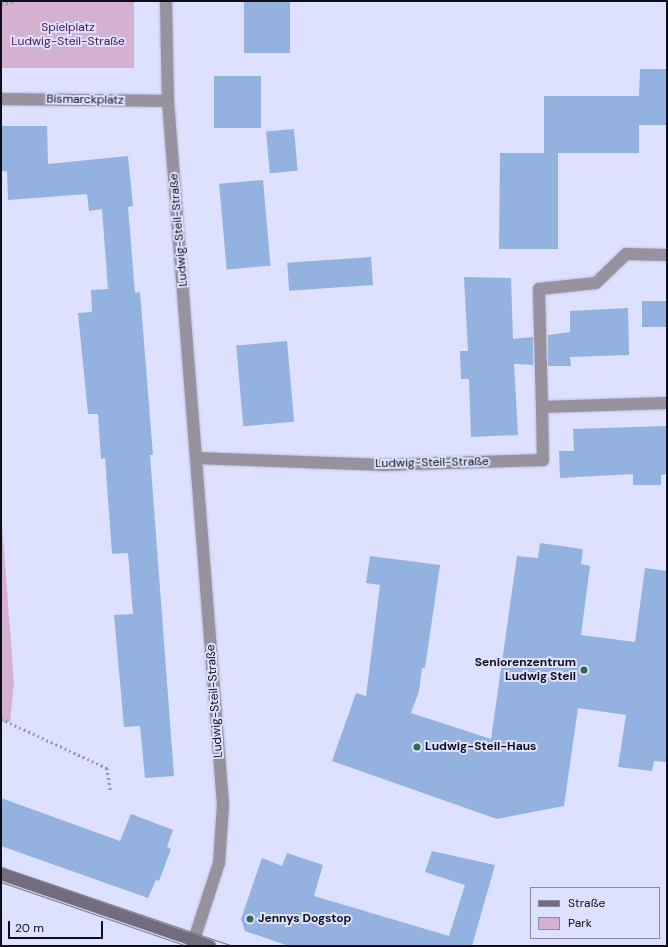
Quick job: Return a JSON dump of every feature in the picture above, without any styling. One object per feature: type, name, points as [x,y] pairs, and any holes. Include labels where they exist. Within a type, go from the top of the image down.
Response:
[{"type":"main road","points":[[1,874],[193,943],[210,946]]},
{"type":"street","name":"Ludwig-Steil-Straße","points":[[166,1],[168,101],[223,824],[219,863],[193,943]]},
{"type":"street","name":"Bismarckplatz","points":[[1,100],[168,101]]},
{"type":"street","name":"Ludwig-Steil-Straße","points":[[196,458],[384,465],[543,460],[539,289],[596,283],[626,254],[667,255]]},
{"type":"street","points":[[542,407],[667,403]]},
{"type":"path","points":[[1,4],[14,1]]},
{"type":"path","points":[[1,719],[107,768],[111,792]]},
{"type":"green space","name":"Spielplatz Ludwig-Steil-Straße","points":[[1,1],[134,1],[134,68],[1,68]]},
{"type":"green space","points":[[1,510],[14,683],[10,722],[1,722]]},
{"type":"building","points":[[244,1],[290,1],[290,53],[244,53]]},
{"type":"building","points":[[640,69],[667,69],[667,125],[639,125],[639,153],[558,153],[558,249],[499,249],[500,153],[544,153],[544,96],[639,96]]},
{"type":"building","points":[[214,76],[261,76],[261,128],[214,128]]},
{"type":"building","points":[[1,126],[47,126],[48,164],[128,156],[133,206],[128,207],[135,293],[140,292],[153,455],[150,455],[174,776],[145,778],[140,726],[124,727],[114,615],[133,614],[128,553],[112,554],[105,458],[101,459],[98,414],[88,414],[78,313],[92,312],[91,290],[108,289],[102,209],[89,211],[87,194],[8,200],[7,171],[1,171]]},
{"type":"building","points":[[294,129],[298,171],[270,173],[266,131]]},
{"type":"building","points":[[263,180],[270,266],[227,270],[219,184]]},
{"type":"building","points":[[371,257],[373,285],[289,291],[287,263]]},
{"type":"building","points":[[464,277],[511,278],[513,339],[533,337],[533,365],[514,364],[518,435],[471,437],[469,379],[461,379],[460,351],[468,351]]},
{"type":"building","points":[[642,301],[667,301],[667,327],[642,327]]},
{"type":"building","points":[[628,308],[629,355],[570,357],[571,366],[548,366],[548,335],[570,332],[570,311]]},
{"type":"building","points":[[287,341],[294,422],[243,426],[236,345]]},
{"type":"building","points":[[667,426],[667,474],[661,475],[661,485],[633,485],[633,474],[560,478],[559,451],[574,451],[573,429]]},
{"type":"building","points":[[540,543],[583,549],[581,564],[590,566],[581,635],[635,642],[645,568],[667,571],[667,762],[654,761],[652,771],[618,767],[626,715],[578,708],[564,806],[497,819],[332,761],[356,693],[366,696],[380,585],[366,583],[370,556],[440,565],[425,668],[422,668],[419,691],[411,713],[491,739],[517,556],[538,558]]},
{"type":"building","points":[[1,798],[120,841],[131,814],[173,830],[167,847],[171,849],[159,881],[156,880],[148,898],[1,846]]},
{"type":"building","points":[[432,851],[495,865],[472,946],[289,946],[245,931],[241,919],[262,858],[282,866],[287,853],[323,865],[314,896],[449,936],[465,885],[425,872]]},
{"type":"tram line","points":[[1,867],[233,946]]},
{"type":"tram line","points":[[1,882],[187,946]]},
{"type":"place","name":"Seniorenzentrum Ludwig Steil","points":[[584,670]]},
{"type":"place","name":"Ludwig-Steil-Haus","points":[[417,747]]},
{"type":"place","name":"Jennys Dogstop","points":[[250,919]]}]
